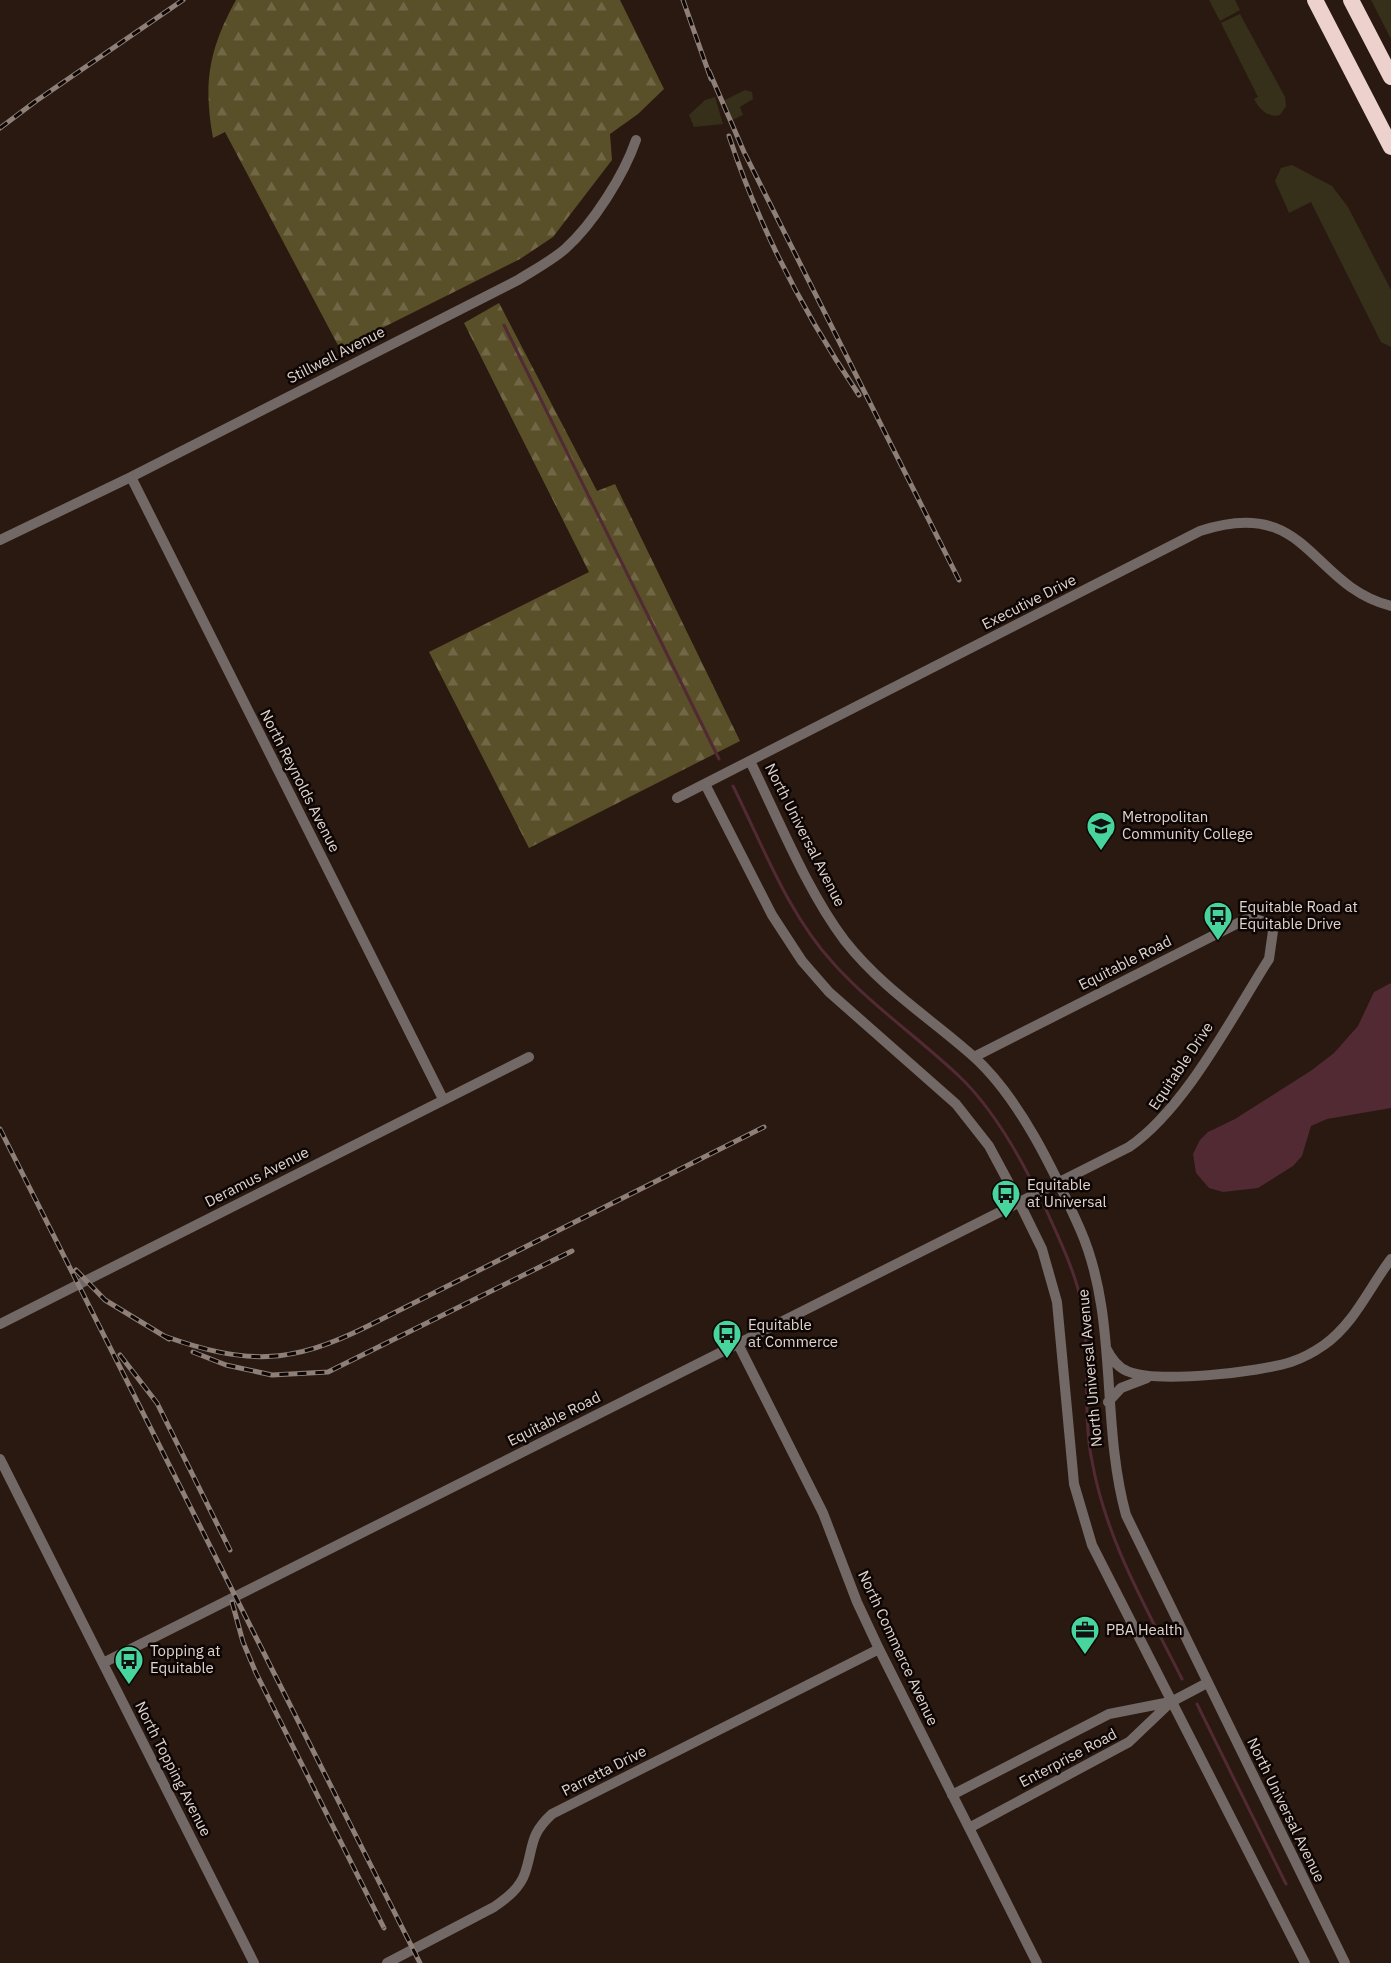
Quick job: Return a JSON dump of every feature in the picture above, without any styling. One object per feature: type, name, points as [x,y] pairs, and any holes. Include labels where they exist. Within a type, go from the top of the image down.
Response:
[{"type":"highway","points":[[1315,0],[1391,147]]},
{"type":"highway","points":[[1351,0],[1391,77]]},
{"type":"street","name":"Stillwell Avenue","points":[[0,540],[131,477],[518,280],[549,261],[582,232],[630,159],[636,140]]},
{"type":"street","name":"North Reynolds Avenue","points":[[131,477],[443,1099]]},
{"type":"street","name":"Executive Drive","points":[[677,798],[1200,531],[1228,522],[1257,522],[1287,532],[1359,592],[1391,606]]},
{"type":"street","name":"North Universal Avenue","points":[[750,761],[820,901],[845,941],[879,979],[974,1057],[1017,1109],[1058,1183],[1091,1260],[1101,1303],[1116,1475],[1126,1515],[1346,1963]]},
{"type":"street","name":"North Universal Avenue","points":[[705,784],[772,915],[802,962],[829,993],[956,1104],[989,1146],[1019,1202],[1042,1249],[1058,1302],[1070,1453],[1081,1514],[1105,1573],[1305,1963]]},
{"type":"street","name":"Equitable Road","points":[[974,1057],[1250,917],[1267,923],[1273,931],[1272,948]]},
{"type":"street","name":"Equitable Drive","points":[[1019,1202],[1129,1147],[1161,1121],[1263,968],[1272,948]]},
{"type":"street","name":"Deramus Avenue","points":[[0,1324],[528,1057]]},
{"type":"street","name":"Equitable Road","points":[[103,1663],[1019,1202]]},
{"type":"street","points":[[1105,1346],[1122,1368],[1138,1374],[1156,1376],[1241,1372],[1303,1358],[1330,1340],[1348,1324],[1391,1259]]},
{"type":"street","name":"North Commerce Avenue","points":[[738,1344],[823,1513],[857,1602],[879,1649],[1037,1963]]},
{"type":"street","points":[[1108,1401],[1114,1393],[1129,1383],[1156,1376]]},
{"type":"street","name":"North Topping Avenue","points":[[0,1459],[254,1963]]},
{"type":"street","name":"Parretta Drive","points":[[387,1963],[494,1907],[509,1896],[525,1872],[535,1834],[552,1814],[879,1649]]},
{"type":"street","name":"Enterprise Road","points":[[969,1828],[1130,1742],[1171,1702],[1207,1683]]},
{"type":"street","name":"Enterprise Road","points":[[952,1795],[1109,1714],[1171,1702]]},
{"type":"shaded area","points":[[1209,0],[1235,0],[1240,10],[1220,21]]},
{"type":"shaded area","points":[[1371,0],[1391,0],[1391,39]]},
{"type":"shaded area","points":[[1240,14],[1285,97],[1286,106],[1280,115],[1268,114],[1256,103],[1254,99],[1258,97],[1221,23]]},
{"type":"shaded area","points":[[745,90],[752,92],[753,99],[740,107],[743,115],[732,120],[723,101]]},
{"type":"shaded area","points":[[715,97],[723,124],[694,127],[689,115],[705,100]]},
{"type":"shaded area","points":[[1292,165],[1332,186],[1348,207],[1391,290],[1391,347],[1381,342],[1311,202],[1289,213],[1275,181],[1281,168]]},
{"type":"shaded area","points":[[1391,983],[1391,1108],[1327,1119],[1311,1126],[1302,1156],[1293,1166],[1258,1188],[1223,1192],[1209,1188],[1196,1173],[1193,1154],[1200,1140],[1208,1132],[1235,1119],[1312,1070],[1334,1053],[1358,1026],[1374,992]]},
{"type":"green space","points":[[236,0],[620,0],[664,89],[638,114],[610,134],[612,160],[553,237],[520,259],[340,349],[225,132],[213,138],[209,100],[211,67],[220,34]]},
{"type":"green space","points":[[499,303],[597,491],[615,484],[740,741],[529,848],[429,652],[589,572],[464,323]]},
{"type":"waterway","points":[[504,325],[719,759]]},
{"type":"waterway","points":[[733,786],[790,902],[818,944],[864,994],[971,1088],[999,1125],[1030,1178]]},
{"type":"waterway","points":[[1044,1205],[1072,1270],[1083,1311],[1089,1443],[1098,1490],[1117,1546],[1182,1679]]},
{"type":"waterway","points":[[1197,1704],[1286,1884]]},
{"type":"railway","points":[[0,128],[183,0]]},
{"type":"railway","points":[[683,0],[711,79]]},
{"type":"railway","points":[[709,71],[744,152],[959,580]]},
{"type":"railway","points":[[729,136],[754,204],[785,270],[820,334],[859,395]]},
{"type":"railway","points":[[164,1336],[220,1352],[244,1356],[291,1354],[315,1348],[368,1326],[764,1127]]},
{"type":"railway","points":[[0,1129],[420,1963]]},
{"type":"railway","points":[[193,1352],[226,1365],[272,1375],[328,1372],[572,1251]]},
{"type":"railway","points":[[76,1270],[105,1300],[169,1339]]},
{"type":"railway","points":[[120,1355],[157,1403],[230,1550]]},
{"type":"railway","points":[[232,1602],[243,1642],[256,1673],[384,1928]]},
{"type":"place","name":"Metropolitan Community College","points":[[1101,852]]},
{"type":"place","name":"Equitable Road at Equitable Drive","points":[[1218,942]]},
{"type":"place","name":"Equitable at Universal","points":[[1006,1220]]},
{"type":"place","name":"Equitable at Commerce","points":[[727,1360]]},
{"type":"place","name":"PBA Health","points":[[1085,1656]]},
{"type":"place","name":"Topping at Equitable","points":[[129,1686]]}]
